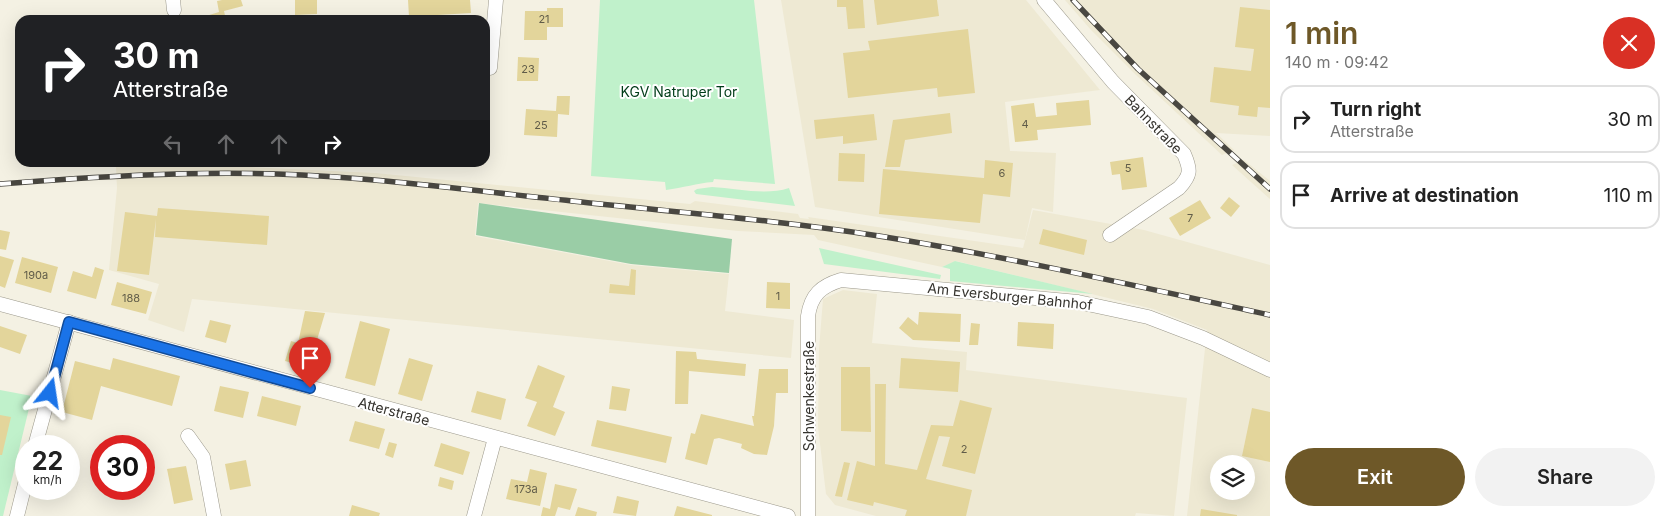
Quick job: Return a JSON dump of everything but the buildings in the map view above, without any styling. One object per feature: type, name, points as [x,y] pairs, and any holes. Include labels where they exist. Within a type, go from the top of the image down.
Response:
[{"type":"street","points":[[490,68],[496,0]]},
{"type":"street","name":"Bahnstraße","points":[[1044,0],[1113,82],[1184,154],[1189,165],[1188,178],[1179,188],[1110,235]]},
{"type":"street","name":"Am Eversburger Bahnhof","points":[[828,284],[841,280],[1078,302],[1148,317],[1203,338],[1270,370]]},
{"type":"street","name":"Schwenkestraße","points":[[808,516],[808,316],[810,303],[818,291],[828,284]]},
{"type":"street","name":"Atterstraße","points":[[0,304],[788,516]]},
{"type":"street","points":[[38,435],[69,322]]},
{"type":"street","points":[[188,436],[203,456],[214,516]]},
{"type":"street","points":[[474,516],[495,438]]},
{"type":"street","points":[[16,516],[20,500]]},
{"type":"shaded area","points":[[781,0],[1026,0],[1100,90],[1005,102],[1010,151],[1056,153],[1053,212],[1032,208],[1025,240],[815,207]]},
{"type":"shaded area","points":[[1065,0],[1270,0],[1270,136],[1216,133],[1234,150],[1222,155],[1135,74],[1091,30]]},
{"type":"shaded area","points":[[1244,160],[1270,181],[1270,199],[1232,165]]},
{"type":"shaded area","points":[[116,167],[250,167],[375,173],[690,204],[695,201],[798,214],[800,218],[809,219],[808,217],[1023,248],[1033,210],[1144,230],[1270,265],[1270,516],[1187,516],[1207,330],[1153,309],[956,261],[942,267],[818,240],[814,235],[738,231],[478,203],[475,236],[631,265],[729,274],[725,311],[794,320],[791,358],[192,299],[184,332],[148,320],[159,284],[109,270],[117,188]]},
{"type":"shaded area","points":[[843,290],[877,294],[872,343],[967,352],[966,370],[1187,398],[1174,516],[1136,513],[1135,516],[876,516],[835,505],[826,494],[818,427],[819,349],[823,299]]},
{"type":"green space","name":"KGV Natruper Tor","points":[[600,0],[754,0],[775,184],[714,179],[713,182],[666,190],[665,182],[591,176]]},
{"type":"green space","points":[[712,187],[760,191],[789,188],[795,206],[696,194],[694,191]]},
{"type":"green space","points":[[479,203],[732,239],[729,273],[631,264],[476,235]]},
{"type":"green space","points":[[819,248],[941,275],[940,279],[824,264]]},
{"type":"green space","points":[[955,261],[1093,294],[950,281],[950,269],[942,267]]},
{"type":"green space","points":[[0,390],[32,396],[23,435],[15,435],[15,466],[3,516],[0,516]]},
{"type":"railway","points":[[1073,0],[1138,69],[1270,189]]},
{"type":"railway","points":[[0,184],[138,175],[242,173],[351,178],[424,185],[841,230],[1026,263],[1270,315]]},
{"type":"route","points":[[50,393],[69,322],[310,388]]}]
